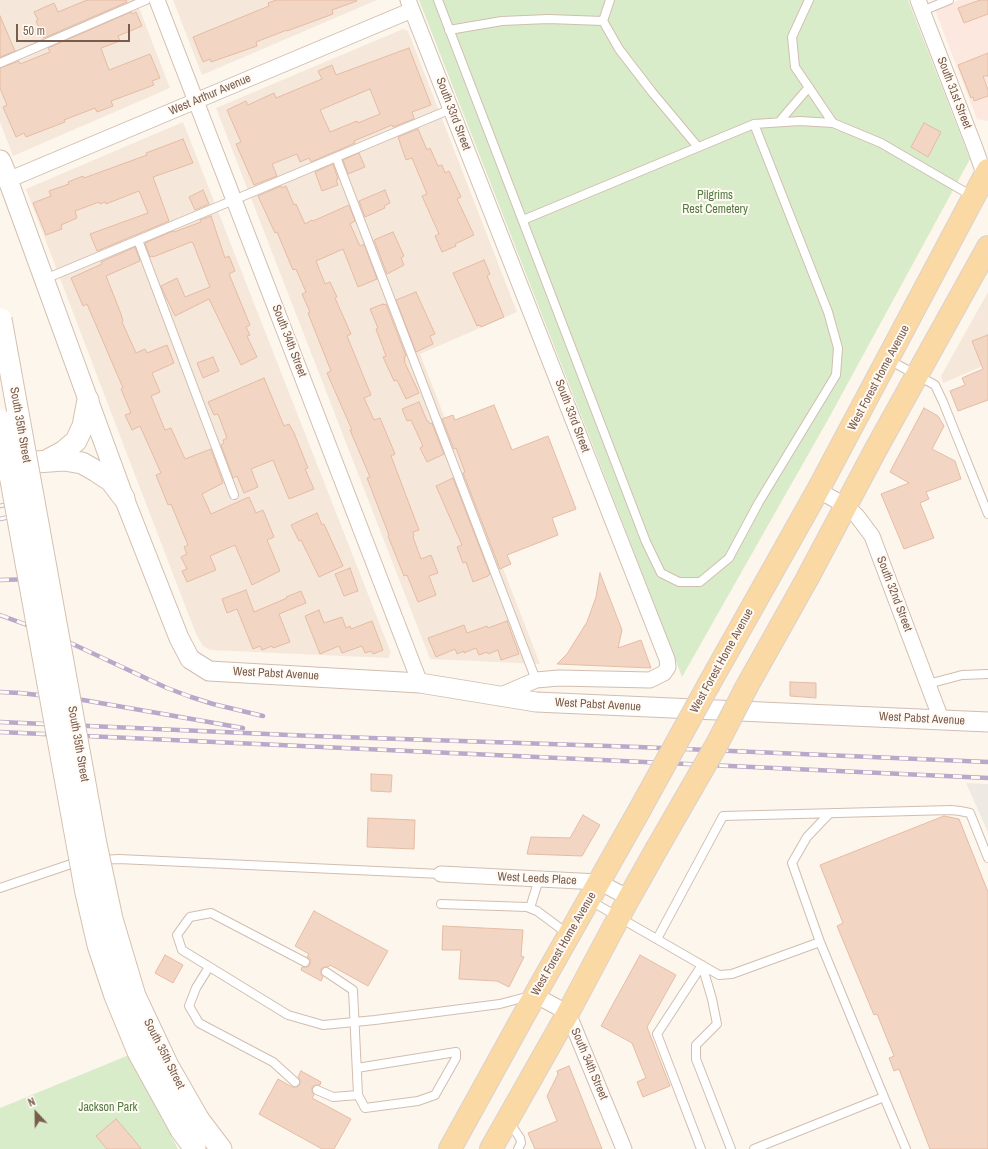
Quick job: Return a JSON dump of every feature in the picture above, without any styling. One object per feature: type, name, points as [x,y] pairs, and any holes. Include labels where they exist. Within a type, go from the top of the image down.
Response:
[{"type":"main road","points":[[0,161],[8,180]]},
{"type":"main road","name":"West Forest Home Avenue","points":[[450,1149],[818,490],[984,183]]},
{"type":"main road","points":[[491,1149],[568,1013],[629,898],[717,744],[746,688],[808,579],[846,506],[988,246]]},
{"type":"main road","name":"South 35th Street","points":[[0,316],[96,844],[112,919],[135,996],[168,1066],[199,1120],[221,1149]]},
{"type":"main road","points":[[48,460],[63,452],[76,441],[83,426],[88,400]]},
{"type":"main road","name":"South 35th Street","points":[[0,420],[86,893],[98,945],[115,996],[138,1052],[181,1130],[194,1149]]},
{"type":"main road","points":[[0,464],[3,465],[48,460],[64,460],[82,463],[111,481],[124,498]]},
{"type":"street","name":"South 34th Street","points":[[157,0],[420,683]]},
{"type":"street","name":"West Arthur Avenue","points":[[8,180],[197,101],[410,5]]},
{"type":"street","name":"South 33rd Street","points":[[410,5],[667,659],[668,667],[664,673],[650,680],[559,678],[536,680],[499,696]]},
{"type":"street","name":"South 31st Street","points":[[920,6],[975,148],[984,183]]},
{"type":"street","points":[[8,180],[124,498]]},
{"type":"street","name":"South 32nd Street","points":[[818,490],[846,506],[857,516],[872,536],[941,719]]},
{"type":"street","name":"West Pabst Avenue","points":[[124,498],[179,638],[190,658],[209,671],[420,683],[536,702],[988,722]]},
{"type":"street","name":"West Leeds Place","points":[[442,874],[539,879],[629,898]]},
{"type":"street","name":"South 34th Street","points":[[535,995],[568,1013],[624,1149]]},
{"type":"lane","points":[[0,63],[146,0]]},
{"type":"lane","points":[[438,0],[643,534],[661,573],[679,582],[700,582],[729,558],[760,502],[836,375],[838,348],[828,312],[754,124]]},
{"type":"lane","points":[[610,0],[603,21],[619,49],[652,92],[698,147]]},
{"type":"lane","points":[[809,0],[792,37],[795,67],[833,123]]},
{"type":"lane","points":[[920,6],[949,0]]},
{"type":"lane","points":[[449,30],[502,21],[548,19],[603,21]]},
{"type":"lane","points":[[779,122],[808,87]]},
{"type":"lane","points":[[45,279],[451,109]]},
{"type":"lane","points":[[522,220],[754,124],[800,121],[833,123],[984,183]]},
{"type":"lane","points":[[336,157],[536,680]]},
{"type":"lane","points":[[138,240],[234,495]]},
{"type":"lane","points":[[889,359],[935,385],[988,514]]},
{"type":"lane","points":[[928,684],[962,675],[988,674]]},
{"type":"lane","points":[[657,939],[723,816],[951,810],[970,813],[988,858]]},
{"type":"lane","points":[[829,814],[807,837],[792,863],[820,942],[906,1149]]},
{"type":"lane","points":[[0,888],[78,861],[119,859],[442,874]]},
{"type":"lane","points":[[530,908],[539,879]]},
{"type":"lane","points":[[594,891],[619,917],[719,975],[732,974],[820,942]]},
{"type":"lane","points":[[441,904],[530,908],[537,911],[570,935]]},
{"type":"lane","points":[[305,962],[211,913],[190,917],[177,935],[182,950],[288,1015],[323,1025],[500,1004],[535,995]]},
{"type":"lane","points":[[701,1149],[657,1034],[702,965]]},
{"type":"lane","points":[[702,965],[712,999],[717,1024],[696,1045],[696,1059],[731,1149]]},
{"type":"lane","points":[[209,966],[196,988],[189,1006],[199,1023],[273,1062],[295,1082]]},
{"type":"lane","points":[[326,972],[353,990],[358,1095],[365,1108],[418,1101],[435,1095],[456,1058],[456,1052],[357,1068]]},
{"type":"lane","points":[[317,1090],[332,1097],[358,1095]]},
{"type":"lane","points":[[754,1149],[884,1097]]},
{"type":"lane","points":[[508,1120],[520,1138],[521,1143],[518,1149]]},
{"type":"shaded area","points":[[0,0],[136,0],[170,88],[13,156],[0,122]]},
{"type":"shaded area","points":[[173,0],[377,0],[202,75]]},
{"type":"shaded area","points":[[959,0],[988,0],[988,121],[977,119],[935,10]]},
{"type":"shaded area","points":[[403,29],[408,31],[517,312],[420,354],[540,664],[430,659],[216,108]]},
{"type":"shaded area","points":[[183,122],[391,653],[388,658],[210,650],[203,646],[196,634],[130,462],[26,189]]},
{"type":"shaded area","points":[[988,292],[988,364],[943,383],[941,376]]},
{"type":"shaded area","points":[[966,783],[988,784],[988,832],[987,830]]},
{"type":"green space","name":"Pilgrims Rest Cemetery","points":[[419,0],[908,0],[970,159],[830,416],[682,677],[590,438]]},
{"type":"green space","name":"Jackson Park","points":[[129,1055],[178,1149],[0,1149],[0,1108]]},
{"type":"building","points":[[87,0],[126,0],[127,2],[44,38],[36,21],[38,20],[34,12],[54,3],[58,12]]},
{"type":"building","points":[[276,0],[357,1],[332,10],[333,14],[256,42],[257,46],[211,62],[210,59],[203,62],[193,37],[269,6],[268,3]]},
{"type":"building","points":[[980,0],[988,0],[988,14],[964,23],[958,8]]},
{"type":"building","points":[[131,12],[132,14],[136,12],[142,26],[118,36],[120,41],[101,48],[109,70],[150,54],[160,78],[152,81],[154,85],[111,101],[113,106],[97,112],[95,108],[64,120],[65,122],[26,137],[24,133],[16,137],[3,107],[7,105],[0,88],[0,68],[19,61],[20,64],[50,52],[48,48]]},
{"type":"building","points":[[0,16],[15,51],[0,57]]},
{"type":"building","points":[[409,48],[431,105],[412,112],[414,119],[393,127],[392,125],[354,141],[355,143],[311,162],[309,158],[300,162],[297,154],[272,164],[277,176],[254,185],[236,144],[241,142],[227,110],[246,101],[248,105],[274,93],[276,98],[322,79],[318,71],[332,65],[336,75]],"holes":[[[370,89],[380,114],[358,123],[357,121],[330,132],[320,110]]]},
{"type":"building","points":[[988,53],[988,76],[983,76],[988,90],[988,96],[974,101],[973,97],[971,98],[958,65]]},
{"type":"building","points":[[924,123],[941,132],[928,157],[911,147]]},
{"type":"building","points":[[418,129],[427,150],[430,148],[438,166],[442,165],[445,173],[449,171],[461,197],[457,199],[474,235],[455,244],[456,246],[442,252],[435,236],[439,234],[422,196],[427,194],[412,158],[406,160],[398,137]]},
{"type":"building","points":[[183,139],[193,163],[153,177],[169,221],[97,251],[90,234],[148,213],[139,191],[106,204],[105,202],[100,204],[99,202],[75,211],[77,218],[61,225],[62,229],[46,235],[33,203],[51,196],[49,191],[69,184],[68,182],[83,176],[84,178],[147,155],[146,153]]},
{"type":"building","points":[[359,153],[365,167],[348,174],[343,160]]},
{"type":"building","points":[[333,164],[338,179],[336,180],[338,185],[322,191],[315,172]]},
{"type":"building","points":[[281,186],[282,188],[286,186],[294,205],[296,204],[305,224],[349,205],[355,221],[350,224],[360,246],[364,244],[377,279],[358,287],[343,249],[316,261],[325,284],[330,282],[337,297],[335,298],[351,334],[347,336],[371,395],[364,398],[374,420],[380,418],[395,454],[391,456],[419,530],[413,532],[413,537],[421,559],[431,555],[438,573],[429,576],[436,595],[418,602],[407,575],[404,576],[388,536],[389,535],[367,478],[370,477],[350,430],[352,430],[327,373],[331,371],[302,294],[306,292],[296,269],[293,270],[277,232],[275,233],[258,196]]},
{"type":"building","points":[[203,190],[209,204],[195,210],[189,197]]},
{"type":"building","points":[[385,190],[390,203],[384,206],[385,208],[365,217],[359,201]]},
{"type":"building","points":[[211,216],[225,258],[229,256],[235,271],[229,274],[250,325],[246,327],[250,335],[247,336],[257,357],[241,365],[209,299],[175,316],[161,286],[177,278],[185,297],[210,287],[193,243],[191,242],[150,257],[145,243],[173,231],[174,232],[201,222],[200,220]]},
{"type":"building","points":[[393,232],[404,256],[401,258],[404,265],[387,274],[374,240]]},
{"type":"building","points":[[135,247],[140,261],[106,276],[121,314],[122,322],[136,353],[145,349],[147,353],[167,345],[174,363],[152,373],[160,392],[151,396],[165,430],[171,428],[185,459],[211,449],[223,483],[202,494],[211,514],[249,497],[256,513],[263,510],[274,537],[267,540],[280,571],[252,585],[235,545],[210,556],[216,570],[187,582],[182,571],[187,569],[181,557],[187,554],[184,547],[188,545],[171,504],[168,505],[156,475],[161,473],[140,426],[132,430],[125,415],[131,413],[121,389],[123,388],[87,304],[83,306],[71,278],[102,264],[101,262]]},
{"type":"building","points":[[484,260],[490,274],[487,276],[504,317],[481,327],[480,325],[477,326],[453,273]]},
{"type":"building","points":[[416,292],[435,334],[430,336],[433,344],[416,352],[396,300]]},
{"type":"building","points":[[386,304],[406,356],[404,357],[404,361],[419,393],[406,399],[397,380],[394,381],[383,357],[386,356],[376,329],[378,328],[370,309]]},
{"type":"building","points":[[988,335],[988,400],[958,411],[950,391],[965,385],[962,378],[983,369],[972,341]]},
{"type":"building","points":[[213,357],[219,371],[203,378],[197,363]]},
{"type":"building","points":[[264,378],[284,426],[289,424],[294,433],[308,468],[305,469],[314,489],[289,499],[273,460],[251,469],[258,487],[244,493],[237,476],[233,478],[221,445],[224,443],[223,440],[227,438],[218,414],[214,415],[208,402]]},
{"type":"building","points":[[419,402],[427,421],[430,424],[432,423],[444,454],[427,462],[420,448],[423,446],[411,420],[407,421],[402,409]]},
{"type":"building","points":[[494,405],[512,450],[548,436],[576,509],[552,518],[558,535],[507,555],[511,564],[500,569],[463,473],[465,472],[456,448],[454,449],[442,419],[453,415],[455,420]]},
{"type":"building","points":[[924,408],[938,416],[944,426],[932,449],[955,461],[961,479],[926,492],[929,499],[920,503],[934,538],[904,549],[881,494],[909,483],[890,472]]},
{"type":"building","points":[[453,478],[490,574],[473,582],[466,562],[463,563],[457,547],[462,545],[436,486]]},
{"type":"building","points":[[317,513],[322,525],[324,524],[343,566],[319,577],[301,540],[299,541],[291,525]]},
{"type":"building","points":[[350,568],[358,591],[344,596],[335,574]]},
{"type":"building","points":[[600,573],[622,630],[618,648],[641,640],[651,668],[557,664],[567,654],[587,622],[596,597]]},
{"type":"building","points":[[246,590],[254,612],[301,591],[306,603],[279,614],[290,642],[273,648],[272,646],[262,650],[260,646],[253,649],[237,609],[227,613],[222,599]]},
{"type":"building","points":[[319,610],[324,623],[342,617],[346,628],[350,626],[351,629],[372,621],[383,650],[373,654],[371,651],[365,653],[362,646],[342,653],[339,646],[320,654],[305,616]]},
{"type":"building","points":[[507,621],[519,654],[501,660],[498,650],[488,654],[487,652],[479,655],[476,648],[457,654],[455,649],[436,657],[428,638],[464,625],[467,633],[487,626],[488,628]]},
{"type":"building","points":[[790,682],[816,683],[816,698],[790,696]]},
{"type":"building","points":[[371,774],[392,775],[391,792],[371,791]]},
{"type":"building","points":[[583,815],[600,825],[582,856],[527,854],[531,837],[570,838]]},
{"type":"building","points":[[944,816],[959,819],[988,892],[988,1149],[930,1149],[899,1069],[894,1071],[889,1058],[894,1056],[877,1014],[874,1015],[837,926],[843,923],[820,865]]},
{"type":"building","points":[[368,818],[415,820],[414,849],[367,847]]},
{"type":"building","points":[[314,911],[388,951],[368,986],[330,965],[321,969],[321,974],[323,977],[321,981],[301,970],[302,967],[308,967],[310,964],[310,959],[307,957],[309,954],[295,946]]},
{"type":"building","points":[[443,926],[523,930],[521,956],[524,957],[509,987],[497,981],[459,979],[461,950],[442,950]]},
{"type":"building","points":[[165,955],[183,965],[173,983],[155,973]]},
{"type":"building","points":[[640,955],[676,975],[647,1027],[670,1086],[643,1097],[637,1082],[646,1078],[632,1043],[601,1026]]},
{"type":"building","points":[[569,1066],[602,1149],[535,1149],[528,1133],[557,1121],[547,1096],[558,1074],[557,1071]]},
{"type":"building","points":[[301,1071],[321,1082],[320,1085],[312,1087],[314,1095],[312,1098],[351,1119],[334,1149],[322,1149],[259,1114],[278,1079],[292,1087],[297,1087],[300,1084],[298,1077]]},
{"type":"building","points":[[116,1119],[141,1149],[107,1149],[96,1136]]},
{"type":"railway","points":[[0,506],[26,499]]},
{"type":"railway","points":[[0,519],[27,513]]},
{"type":"railway","points":[[0,580],[35,579]]},
{"type":"railway","points":[[0,615],[49,633],[167,688],[213,704],[263,716]]},
{"type":"railway","points":[[0,692],[83,700],[243,728]]},
{"type":"railway","points":[[0,722],[312,736],[638,747],[988,762]]},
{"type":"railway","points":[[0,732],[988,778]]}]
